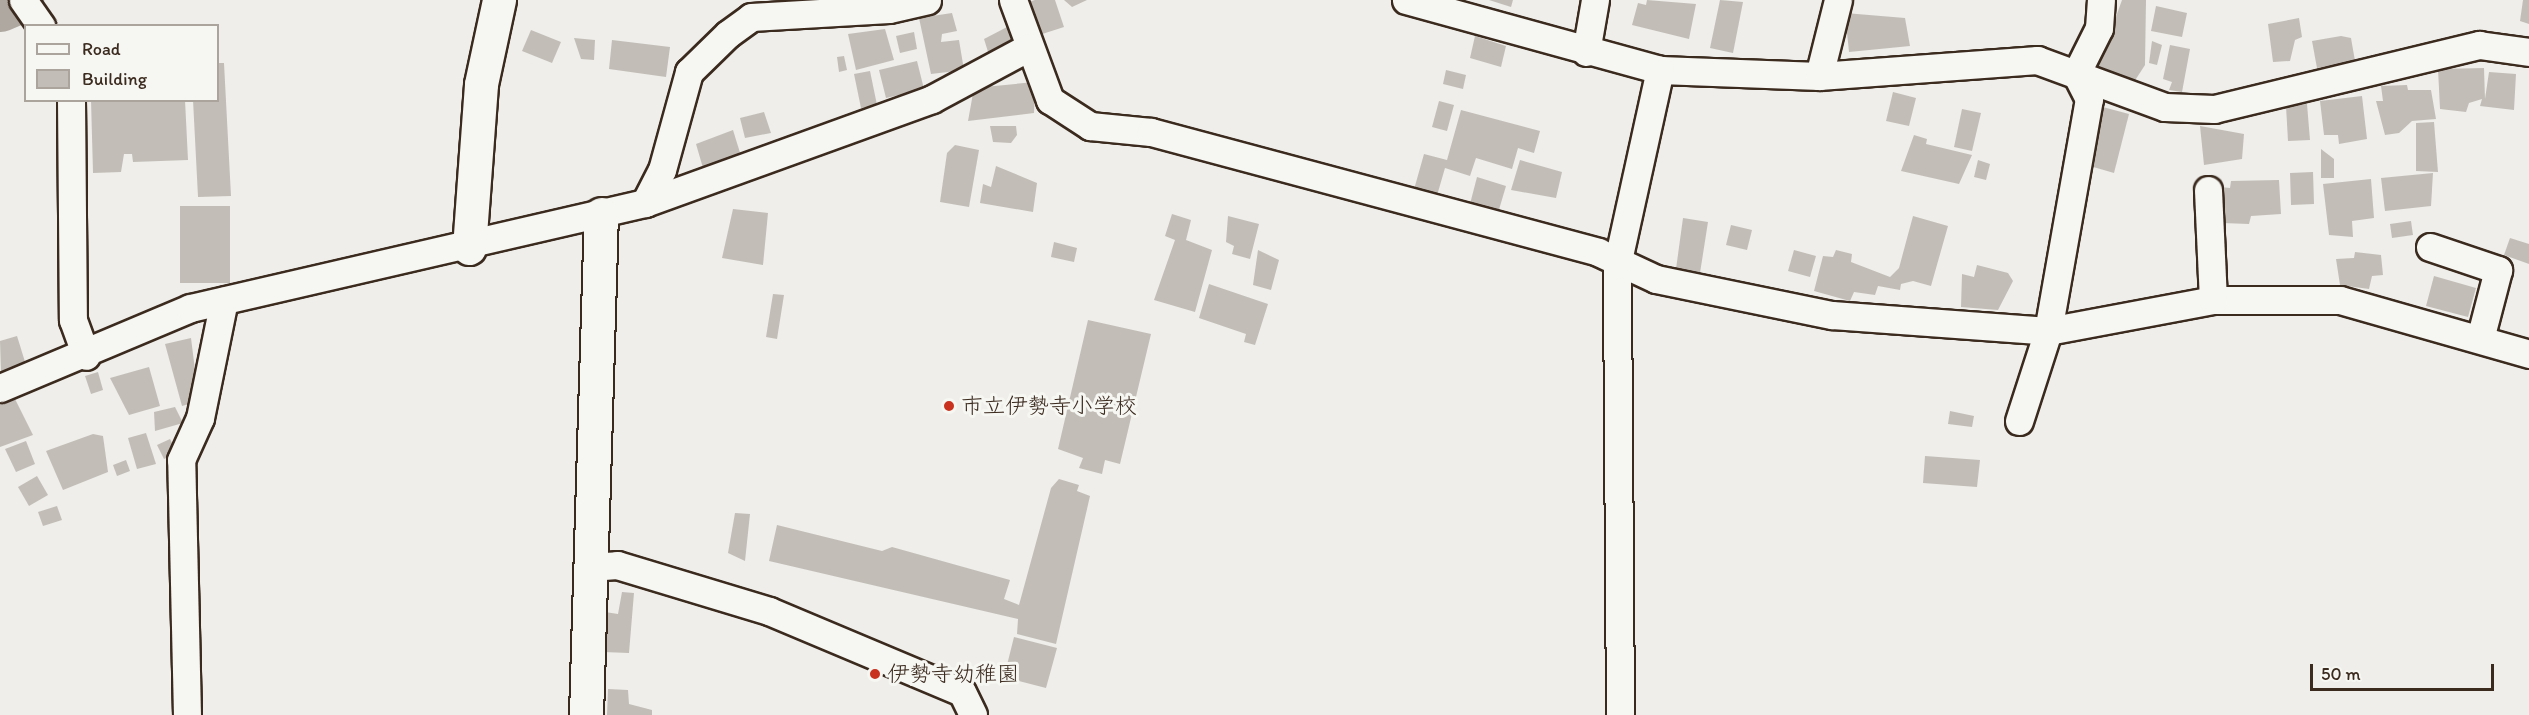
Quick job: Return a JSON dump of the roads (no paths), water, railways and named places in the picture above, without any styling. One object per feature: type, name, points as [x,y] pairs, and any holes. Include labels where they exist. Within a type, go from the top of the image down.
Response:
[{"type":"street","points":[[23,0],[40,24]]},
{"type":"street","points":[[645,203],[662,170],[689,72],[728,34],[751,17],[889,9],[927,0]]},
{"type":"street","points":[[1013,0],[1050,100],[1090,126],[1151,132],[1598,252],[1617,265],[1832,315],[2048,331],[2213,300],[2340,300],[2529,354]]},
{"type":"street","points":[[1406,0],[1586,52],[1660,70],[1819,76],[2037,60],[2165,107],[2214,109],[2479,45],[2529,52]]},
{"type":"street","points":[[1586,52],[1594,0]]},
{"type":"street","points":[[1819,76],[1838,0]]},
{"type":"street","points":[[2076,74],[2099,28],[2101,0]]},
{"type":"street","points":[[469,248],[482,84],[498,6]]},
{"type":"street","points":[[0,388],[86,356],[190,308],[469,248],[645,203],[932,99],[1029,47]]},
{"type":"street","points":[[1620,715],[1617,265],[1660,70]]},
{"type":"street","points":[[2019,421],[2048,331],[2089,99],[2076,74]]},
{"type":"street","points":[[71,102],[73,320],[86,356]]},
{"type":"street","points":[[2208,190],[2213,300]]},
{"type":"street","points":[[586,715],[601,214]]},
{"type":"street","points":[[2430,247],[2498,270],[2480,339]]},
{"type":"street","points":[[187,715],[181,460],[200,418],[224,300]]},
{"type":"street","points":[[590,567],[617,565],[769,611],[962,692],[973,715]]},
{"type":"waterway","points":[[0,9],[21,0]]},
{"type":"place","name":"市立伊勢寺小学校","points":[[949,406]]},
{"type":"place","name":"伊勢寺幼稚園","points":[[875,674]]}]
